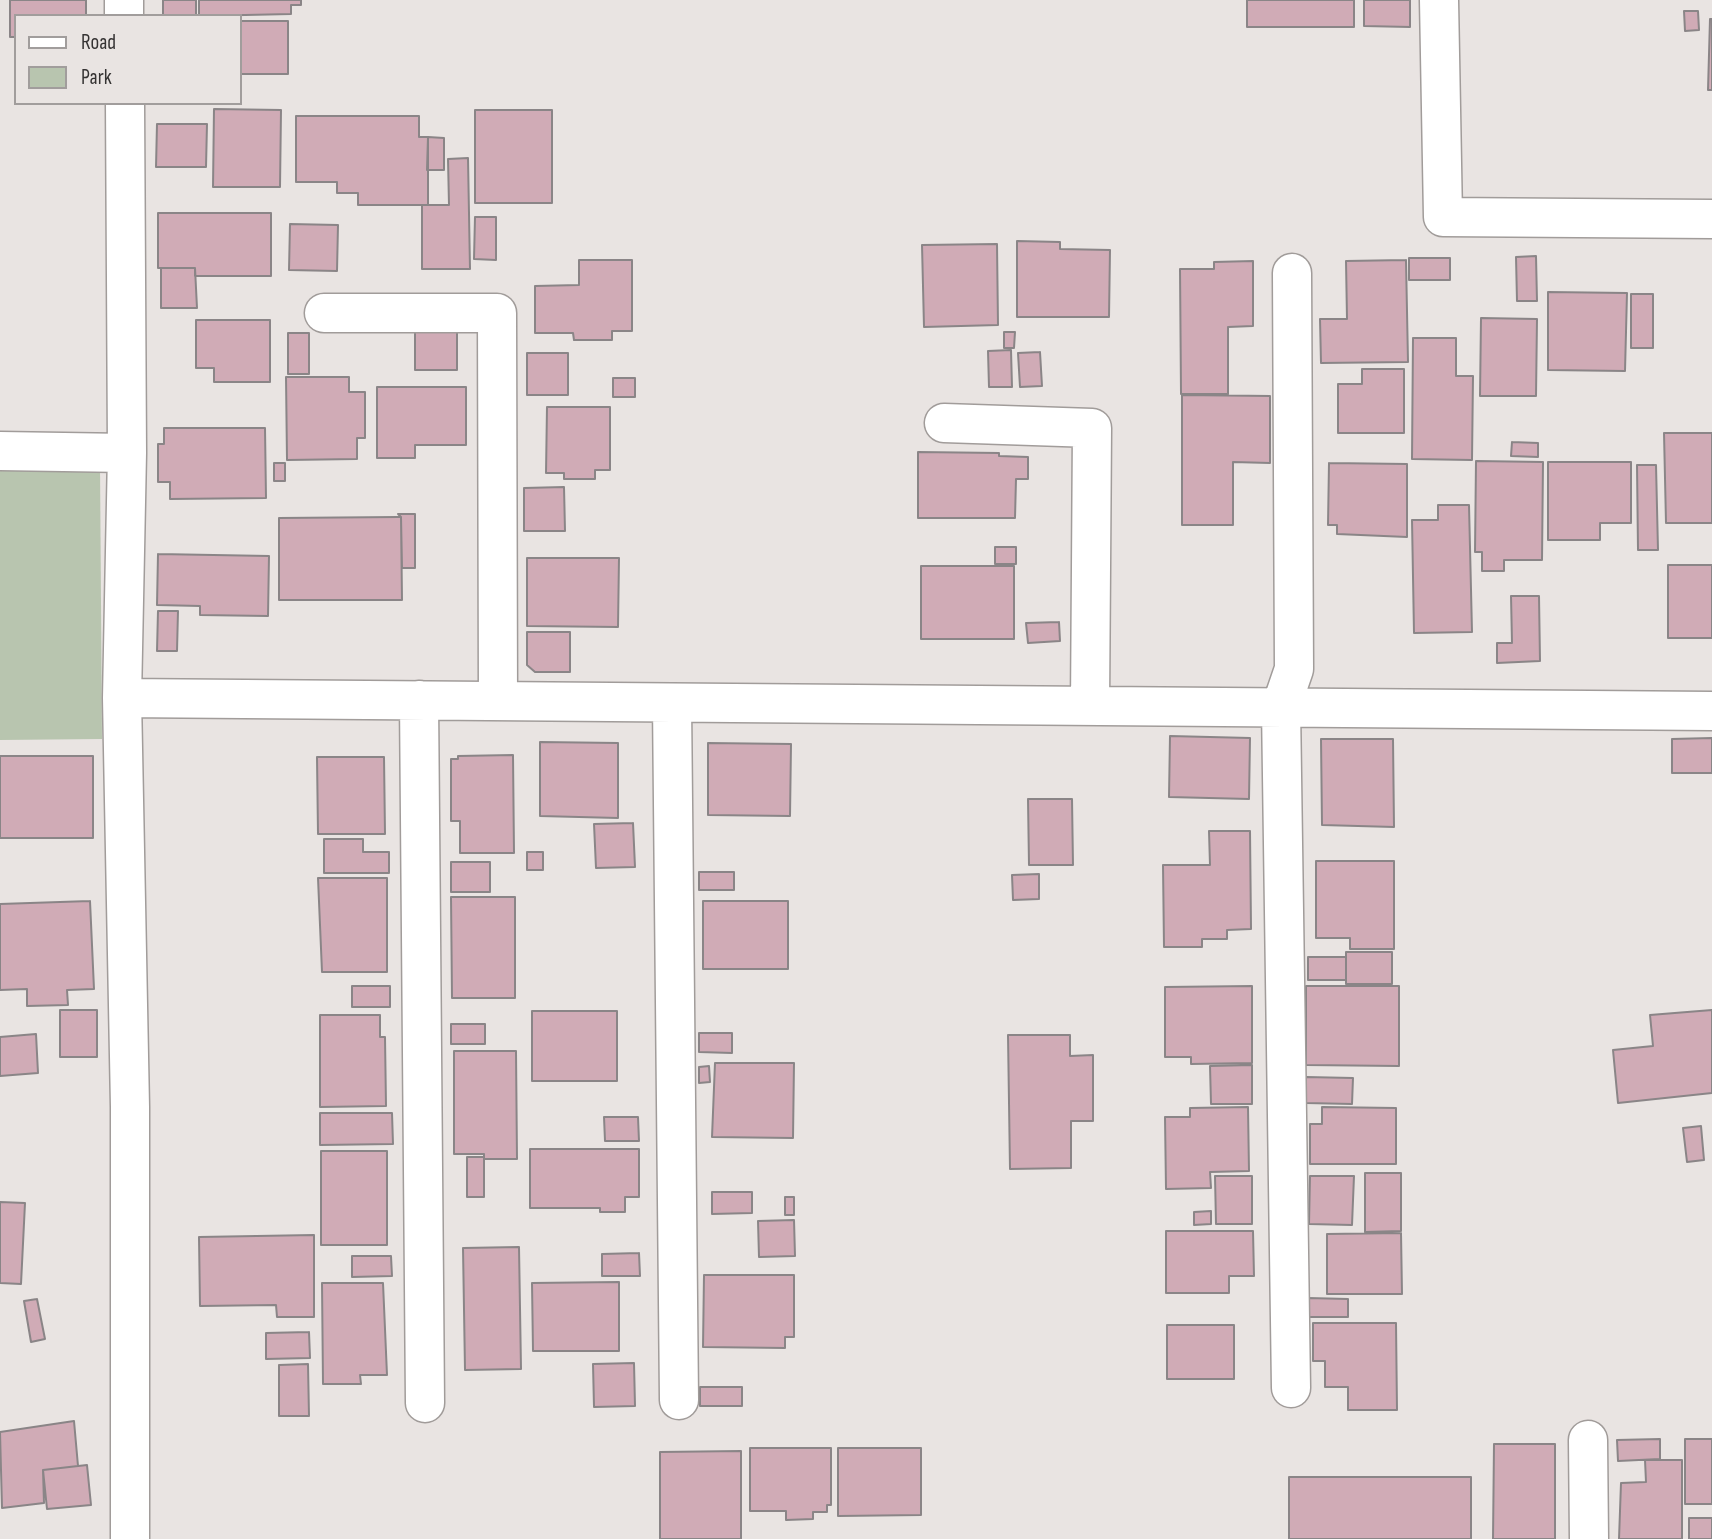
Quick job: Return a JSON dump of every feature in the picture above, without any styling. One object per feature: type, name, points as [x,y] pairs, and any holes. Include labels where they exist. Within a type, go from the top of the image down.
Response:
[{"type":"street","points":[[1439,0],[1443,217],[1712,219]]},
{"type":"street","points":[[125,105],[127,453],[122,698],[130,1107],[130,1539]]},
{"type":"street","points":[[1291,1388],[1281,707],[1294,669],[1292,273]]},
{"type":"street","points":[[324,313],[497,313],[498,701]]},
{"type":"street","points":[[944,423],[1092,428],[1090,706]]},
{"type":"street","points":[[0,451],[127,453]]},
{"type":"street","points":[[122,698],[1712,711]]},
{"type":"street","points":[[419,700],[425,1403]]},
{"type":"street","points":[[672,703],[679,1400]]},
{"type":"street","points":[[1588,1440],[1590,1539]]},
{"type":"green space","points":[[100,464],[102,739],[0,740],[0,465]]},
{"type":"building","points":[[10,0],[86,0],[86,14],[14,14],[14,37],[10,37]]},
{"type":"building","points":[[163,0],[196,0],[196,14],[163,14]]},
{"type":"building","points":[[199,0],[301,0],[301,5],[291,5],[291,14],[199,14]]},
{"type":"building","points":[[1247,0],[1354,0],[1354,27],[1247,27]]},
{"type":"building","points":[[1364,0],[1410,0],[1410,27],[1364,26]]},
{"type":"building","points":[[1684,11],[1698,11],[1699,30],[1685,31]]},
{"type":"building","points":[[1710,19],[1712,90],[1708,90]]},
{"type":"building","points":[[242,21],[288,21],[288,74],[242,74]]},
{"type":"building","points":[[214,109],[281,110],[280,187],[213,187]]},
{"type":"building","points":[[475,110],[552,110],[552,203],[475,203]]},
{"type":"building","points":[[296,116],[419,116],[419,137],[428,137],[428,205],[358,205],[358,193],[337,193],[337,182],[296,182]]},
{"type":"building","points":[[157,124],[207,124],[206,167],[156,167]]},
{"type":"building","points":[[428,137],[444,138],[444,170],[427,170]]},
{"type":"building","points":[[468,158],[470,269],[422,269],[422,205],[449,205],[448,159]]},
{"type":"building","points":[[158,213],[271,213],[271,276],[195,276],[195,268],[158,268]]},
{"type":"building","points":[[475,217],[496,217],[496,260],[474,259]]},
{"type":"building","points":[[290,224],[338,225],[337,271],[289,270]]},
{"type":"building","points":[[1017,241],[1060,242],[1060,249],[1110,250],[1109,317],[1017,317]]},
{"type":"building","points":[[997,244],[998,325],[924,327],[922,245]]},
{"type":"building","points":[[1536,256],[1537,301],[1517,301],[1516,257]]},
{"type":"building","points":[[1409,258],[1450,258],[1450,280],[1409,280]]},
{"type":"building","points":[[579,260],[632,260],[632,331],[612,331],[612,340],[574,340],[573,333],[535,333],[535,286],[579,285]]},
{"type":"building","points":[[1406,260],[1408,362],[1321,363],[1320,319],[1347,319],[1346,261]]},
{"type":"building","points":[[1253,261],[1253,326],[1228,327],[1228,394],[1181,394],[1180,269],[1214,269],[1214,262]]},
{"type":"building","points":[[161,268],[195,268],[197,308],[161,308]]},
{"type":"building","points":[[1548,292],[1627,293],[1625,371],[1548,370]]},
{"type":"building","points":[[1631,294],[1653,294],[1653,348],[1631,348]]},
{"type":"building","points":[[1481,318],[1537,319],[1536,396],[1480,396]]},
{"type":"building","points":[[196,320],[270,320],[270,382],[214,382],[214,368],[196,368]]},
{"type":"building","points":[[415,330],[457,330],[457,370],[415,370]]},
{"type":"building","points":[[1004,332],[1015,332],[1014,348],[1004,348]]},
{"type":"building","points":[[288,333],[309,333],[309,374],[288,374]]},
{"type":"building","points":[[1413,338],[1456,338],[1456,376],[1473,376],[1472,460],[1412,459]]},
{"type":"building","points":[[1011,350],[1012,387],[989,387],[988,351]]},
{"type":"building","points":[[1040,352],[1042,386],[1020,387],[1018,353]]},
{"type":"building","points":[[527,353],[568,353],[568,395],[527,395]]},
{"type":"building","points":[[1362,369],[1404,369],[1404,433],[1338,433],[1338,384],[1362,384]]},
{"type":"building","points":[[286,377],[349,377],[349,392],[365,392],[365,438],[357,438],[357,459],[287,460]]},
{"type":"building","points":[[613,378],[635,378],[635,397],[613,397]]},
{"type":"building","points":[[377,387],[466,387],[466,445],[415,445],[415,458],[377,458]]},
{"type":"building","points":[[1182,395],[1270,396],[1270,463],[1233,462],[1233,525],[1182,525]]},
{"type":"building","points":[[547,407],[610,407],[610,470],[595,470],[595,479],[564,479],[564,473],[546,473]]},
{"type":"building","points":[[164,428],[265,428],[266,498],[170,499],[170,482],[158,482],[158,444],[164,444]]},
{"type":"building","points":[[1664,433],[1712,433],[1712,523],[1666,523]]},
{"type":"building","points":[[1512,442],[1538,443],[1538,457],[1511,456]]},
{"type":"building","points":[[918,452],[999,453],[999,456],[1028,457],[1028,479],[1016,479],[1015,518],[918,518]]},
{"type":"building","points":[[1476,461],[1543,462],[1542,560],[1504,560],[1504,571],[1482,571],[1482,552],[1475,552]]},
{"type":"building","points":[[1548,462],[1631,462],[1631,523],[1600,523],[1600,540],[1548,540]]},
{"type":"building","points":[[274,463],[285,463],[285,481],[274,481]]},
{"type":"building","points":[[1329,463],[1407,464],[1407,537],[1337,534],[1337,525],[1328,525]]},
{"type":"building","points":[[1637,465],[1656,465],[1658,550],[1638,550]]},
{"type":"building","points":[[564,487],[565,531],[524,531],[524,488]]},
{"type":"building","points":[[1438,505],[1469,505],[1472,632],[1414,633],[1412,520],[1438,520]]},
{"type":"building","points":[[398,514],[415,514],[415,568],[402,568],[401,517]]},
{"type":"building","points":[[401,517],[402,600],[279,600],[279,518]]},
{"type":"building","points":[[995,547],[1016,547],[1016,564],[995,564]]},
{"type":"building","points":[[158,554],[269,556],[268,616],[200,615],[200,606],[157,605]]},
{"type":"building","points":[[527,558],[619,558],[618,627],[527,626]]},
{"type":"building","points":[[1668,565],[1712,565],[1712,638],[1668,638]]},
{"type":"building","points":[[921,566],[1014,566],[1014,639],[921,639]]},
{"type":"building","points":[[1511,596],[1539,596],[1540,661],[1497,663],[1497,643],[1512,643]]},
{"type":"building","points":[[158,611],[178,611],[177,651],[157,651]]},
{"type":"building","points":[[1059,622],[1060,641],[1028,643],[1026,623]]},
{"type":"building","points":[[527,632],[570,632],[570,672],[535,672],[527,665]]},
{"type":"building","points":[[1170,736],[1250,738],[1249,799],[1169,797]]},
{"type":"building","points":[[1712,738],[1712,773],[1672,773],[1672,739]]},
{"type":"building","points":[[1321,739],[1393,739],[1394,827],[1322,825]]},
{"type":"building","points":[[540,742],[618,743],[618,818],[540,816]]},
{"type":"building","points":[[708,743],[791,744],[790,816],[708,815]]},
{"type":"building","points":[[513,755],[514,853],[460,853],[460,821],[451,821],[451,759],[458,759],[458,756]]},
{"type":"building","points":[[0,756],[93,756],[93,838],[0,838]]},
{"type":"building","points":[[317,757],[384,757],[385,834],[318,834]]},
{"type":"building","points":[[1028,799],[1072,799],[1073,865],[1029,865]]},
{"type":"building","points":[[633,823],[635,867],[596,868],[594,824]]},
{"type":"building","points":[[1209,831],[1250,831],[1251,929],[1227,930],[1227,939],[1202,939],[1202,947],[1164,947],[1163,865],[1210,865]]},
{"type":"building","points":[[324,839],[363,839],[363,852],[389,852],[389,873],[324,873]]},
{"type":"building","points":[[527,852],[543,852],[543,870],[527,870]]},
{"type":"building","points":[[1316,861],[1394,861],[1394,949],[1350,949],[1350,938],[1316,938]]},
{"type":"building","points":[[451,862],[490,862],[490,892],[451,892]]},
{"type":"building","points":[[699,872],[734,872],[734,890],[699,890]]},
{"type":"building","points":[[1039,874],[1039,899],[1013,900],[1012,875]]},
{"type":"building","points":[[318,878],[387,878],[387,972],[322,972]]},
{"type":"building","points":[[451,897],[515,897],[515,998],[452,998]]},
{"type":"building","points":[[90,901],[94,989],[67,990],[68,1005],[27,1006],[27,989],[0,990],[0,904]]},
{"type":"building","points":[[703,901],[788,901],[788,969],[703,969]]},
{"type":"building","points":[[1346,952],[1392,952],[1392,984],[1346,984]]},
{"type":"building","points":[[1308,957],[1346,957],[1346,980],[1308,980]]},
{"type":"building","points":[[352,986],[390,986],[390,1007],[352,1007]]},
{"type":"building","points":[[1252,986],[1252,1063],[1191,1064],[1191,1057],[1165,1057],[1165,987]]},
{"type":"building","points":[[1306,986],[1399,986],[1399,1066],[1306,1065]]},
{"type":"building","points":[[60,1010],[97,1010],[97,1057],[60,1057]]},
{"type":"building","points":[[1712,1010],[1712,1093],[1618,1103],[1613,1050],[1653,1046],[1650,1015]]},
{"type":"building","points":[[532,1011],[617,1011],[617,1081],[532,1081]]},
{"type":"building","points":[[320,1015],[380,1015],[380,1037],[385,1037],[386,1106],[320,1107]]},
{"type":"building","points":[[451,1024],[485,1024],[485,1044],[451,1044]]},
{"type":"building","points":[[699,1033],[732,1033],[732,1053],[699,1052]]},
{"type":"building","points":[[36,1034],[38,1073],[0,1076],[0,1037]]},
{"type":"building","points":[[1008,1035],[1070,1035],[1070,1056],[1093,1055],[1093,1121],[1071,1121],[1071,1168],[1010,1169]]},
{"type":"building","points":[[454,1051],[516,1051],[517,1159],[484,1159],[484,1154],[454,1154]]},
{"type":"building","points":[[715,1063],[794,1063],[793,1138],[712,1137]]},
{"type":"building","points":[[1252,1065],[1252,1104],[1211,1104],[1210,1066]]},
{"type":"building","points":[[709,1066],[710,1082],[699,1083],[699,1067]]},
{"type":"building","points":[[1306,1077],[1353,1078],[1352,1104],[1306,1103]]},
{"type":"building","points":[[1248,1107],[1249,1171],[1210,1172],[1211,1188],[1166,1189],[1165,1117],[1190,1117],[1190,1108]]},
{"type":"building","points":[[1322,1107],[1396,1108],[1396,1164],[1310,1164],[1310,1124],[1322,1124]]},
{"type":"building","points":[[320,1113],[392,1113],[393,1144],[320,1145]]},
{"type":"building","points":[[604,1117],[638,1117],[639,1141],[605,1141]]},
{"type":"building","points":[[1701,1126],[1704,1160],[1687,1162],[1683,1128]]},
{"type":"building","points":[[530,1149],[639,1149],[639,1197],[625,1197],[625,1212],[600,1212],[600,1208],[530,1208]]},
{"type":"building","points":[[321,1151],[387,1151],[387,1245],[321,1245]]},
{"type":"building","points":[[467,1157],[484,1157],[484,1197],[467,1197]]},
{"type":"building","points":[[1365,1173],[1401,1173],[1401,1231],[1365,1232]]},
{"type":"building","points":[[1215,1176],[1252,1176],[1252,1224],[1216,1224]]},
{"type":"building","points":[[1310,1176],[1354,1176],[1352,1225],[1309,1224]]},
{"type":"building","points":[[712,1192],[752,1192],[752,1213],[712,1214]]},
{"type":"building","points":[[785,1197],[794,1197],[794,1215],[785,1215]]},
{"type":"building","points":[[0,1202],[25,1203],[21,1284],[0,1283]]},
{"type":"building","points":[[1211,1211],[1211,1224],[1194,1225],[1194,1212]]},
{"type":"building","points":[[794,1220],[795,1256],[759,1257],[758,1221]]},
{"type":"building","points":[[1166,1231],[1253,1231],[1254,1276],[1229,1276],[1229,1293],[1166,1293]]},
{"type":"building","points":[[1401,1233],[1402,1294],[1327,1294],[1327,1234]]},
{"type":"building","points":[[314,1235],[314,1317],[277,1317],[276,1305],[200,1306],[199,1237]]},
{"type":"building","points":[[519,1247],[521,1369],[465,1370],[463,1248]]},
{"type":"building","points":[[639,1253],[640,1276],[602,1276],[602,1254]]},
{"type":"building","points":[[352,1256],[391,1256],[392,1276],[352,1277]]},
{"type":"building","points":[[704,1275],[794,1275],[794,1337],[785,1337],[785,1348],[703,1347]]},
{"type":"building","points":[[619,1282],[619,1351],[533,1351],[532,1283]]},
{"type":"building","points":[[322,1283],[383,1283],[387,1375],[360,1375],[361,1384],[323,1384]]},
{"type":"building","points":[[1308,1298],[1348,1299],[1348,1317],[1308,1317]]},
{"type":"building","points":[[37,1299],[45,1339],[31,1342],[24,1301]]},
{"type":"building","points":[[1313,1323],[1396,1323],[1397,1410],[1348,1410],[1348,1387],[1325,1387],[1325,1361],[1313,1361]]},
{"type":"building","points":[[1167,1325],[1234,1325],[1234,1379],[1167,1379]]},
{"type":"building","points":[[309,1332],[310,1358],[266,1359],[266,1333]]},
{"type":"building","points":[[634,1363],[635,1406],[594,1407],[593,1364]]},
{"type":"building","points":[[308,1364],[309,1416],[279,1416],[279,1365]]},
{"type":"building","points":[[700,1387],[742,1387],[742,1406],[700,1406]]},
{"type":"building","points":[[74,1421],[78,1466],[43,1470],[44,1503],[2,1508],[0,1432]]},
{"type":"building","points":[[1660,1439],[1660,1459],[1618,1461],[1617,1440]]},
{"type":"building","points":[[1685,1439],[1712,1439],[1712,1504],[1685,1504]]},
{"type":"building","points":[[1494,1444],[1555,1444],[1555,1539],[1493,1539]]},
{"type":"building","points":[[750,1448],[831,1448],[831,1505],[827,1505],[827,1512],[813,1512],[813,1519],[786,1520],[786,1511],[750,1511]]},
{"type":"building","points":[[838,1448],[921,1448],[921,1515],[838,1516]]},
{"type":"building","points":[[741,1451],[741,1539],[660,1539],[660,1452]]},
{"type":"building","points":[[1645,1460],[1682,1460],[1682,1539],[1619,1539],[1621,1483],[1646,1482]]},
{"type":"building","points":[[87,1465],[91,1505],[47,1509],[43,1470]]},
{"type":"building","points":[[1289,1477],[1471,1477],[1471,1539],[1289,1539]]},
{"type":"building","points":[[1689,1518],[1712,1518],[1712,1539],[1689,1539]]}]
